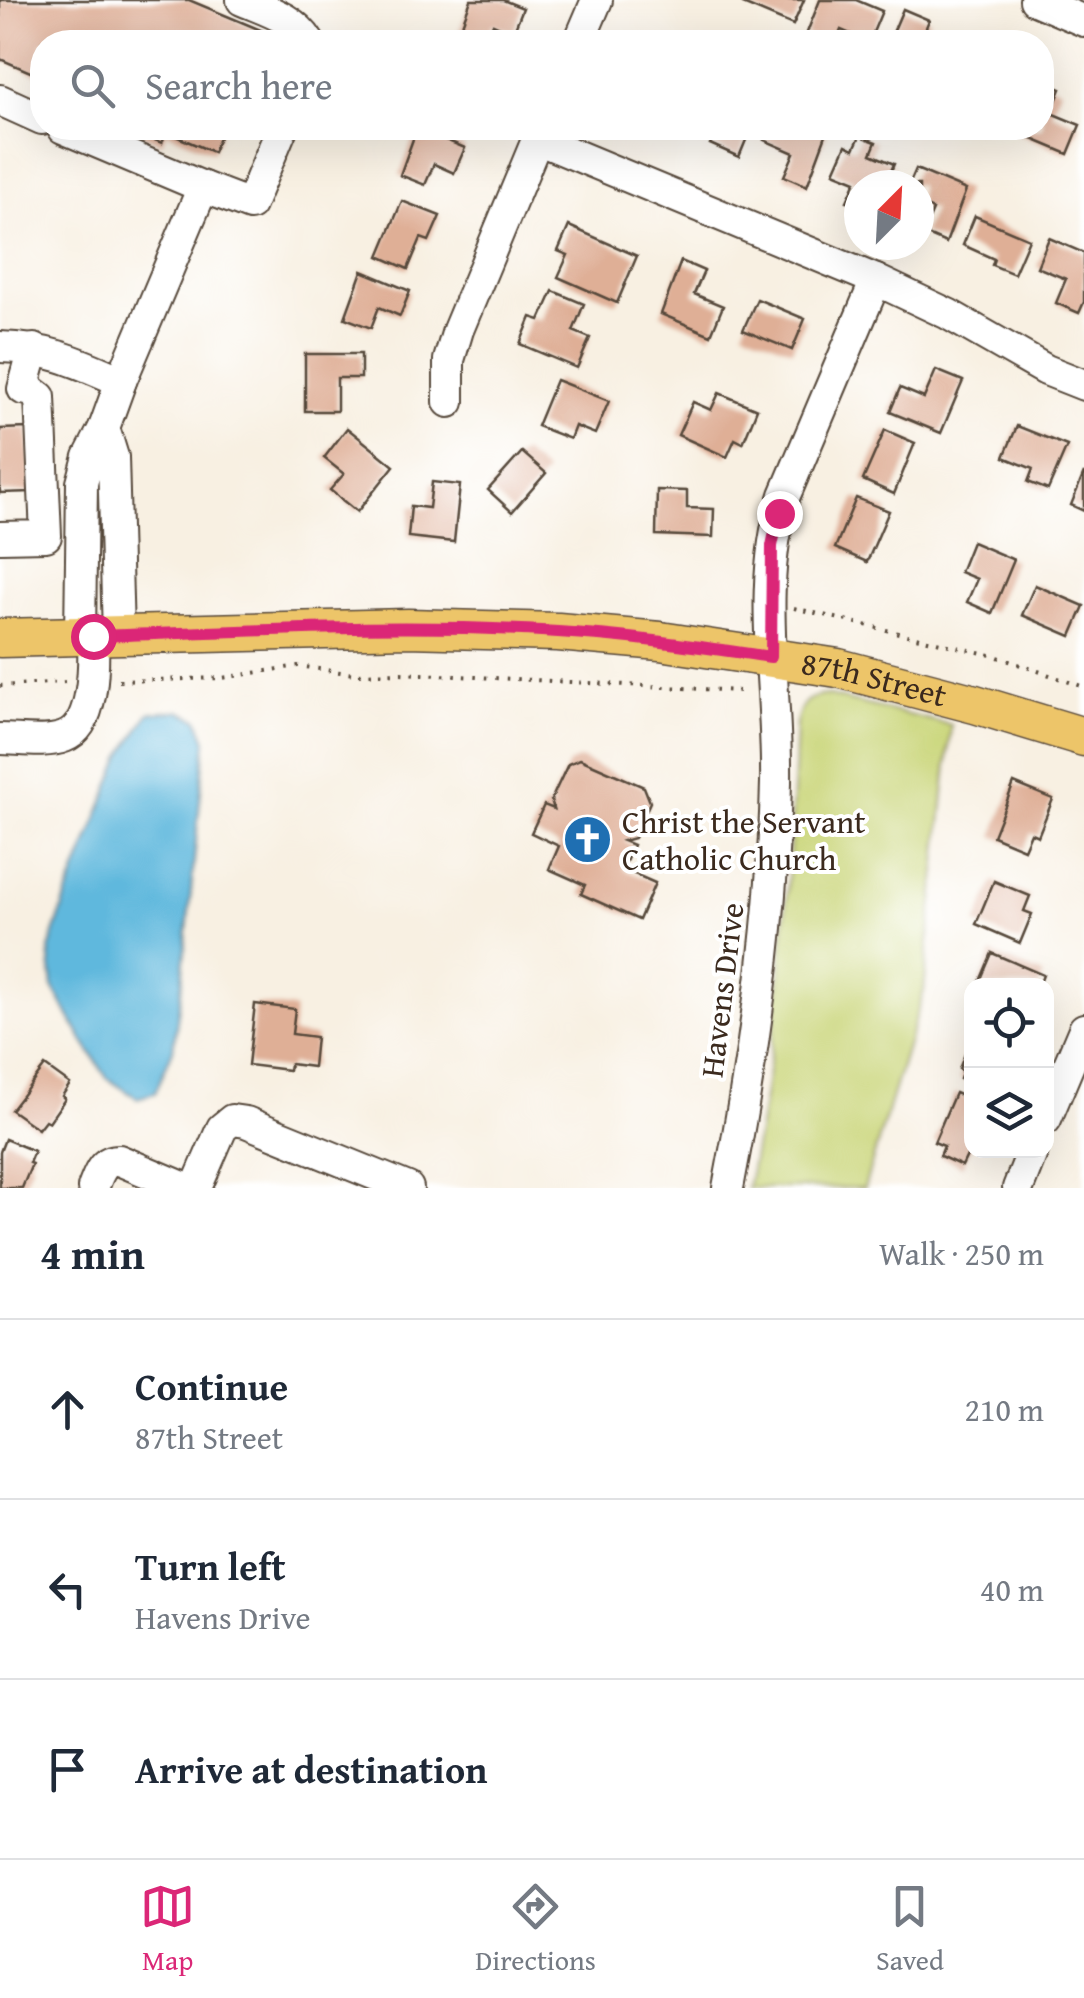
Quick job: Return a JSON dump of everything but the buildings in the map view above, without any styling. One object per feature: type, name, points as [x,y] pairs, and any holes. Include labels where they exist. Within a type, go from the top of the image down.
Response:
[{"type":"main road","name":"87th Street","points":[[0,638],[408,628],[558,632],[660,641],[838,668],[1084,737]]},
{"type":"street","points":[[242,0],[286,18],[302,30]]},
{"type":"street","points":[[584,30],[597,0]]},
{"type":"street","points":[[1035,0],[1084,21]]},
{"type":"street","points":[[0,100],[30,113]]},
{"type":"street","points":[[93,140],[250,206],[277,140]]},
{"type":"street","points":[[449,402],[449,360],[458,330],[536,140]]},
{"type":"street","points":[[555,140],[876,280],[948,314],[1046,370],[1084,385]]},
{"type":"street","points":[[0,738],[67,737],[84,716],[94,667],[113,458],[104,428],[203,186]]},
{"type":"street","name":"Havens Drive","points":[[728,1188],[762,968],[772,854],[776,778],[771,657],[774,530],[784,495],[876,280]]},
{"type":"street","points":[[0,348],[34,349],[120,381]]},
{"type":"street","points":[[0,537],[46,536],[40,398],[23,389],[34,349]]},
{"type":"street","points":[[1054,1100],[1084,1028]]},
{"type":"street","points":[[196,1188],[222,1128],[232,1120],[246,1122],[408,1188]]},
{"type":"street","points":[[1018,1188],[1031,1158]]},
{"type":"street","points":[[93,1188],[110,1160],[131,1164],[185,1188]]},
{"type":"path","points":[[789,607],[995,656],[1084,687]]},
{"type":"path","points":[[0,686],[222,678],[298,666],[354,674],[401,673],[740,691]]},
{"type":"green space","points":[[826,695],[951,725],[924,991],[864,1188],[747,1188],[768,1073],[782,957],[796,723],[805,703]]},
{"type":"water","points":[[179,711],[198,719],[206,741],[181,991],[173,1050],[155,1093],[137,1098],[107,1078],[82,1039],[53,987],[49,949],[121,758],[149,713]]},
{"type":"place","name":"Christ the Servant Catholic Church","points":[[587,840]]},
{"type":"route","points":[[93,636],[408,628],[558,632],[771,657],[772,546],[779,513]]}]
